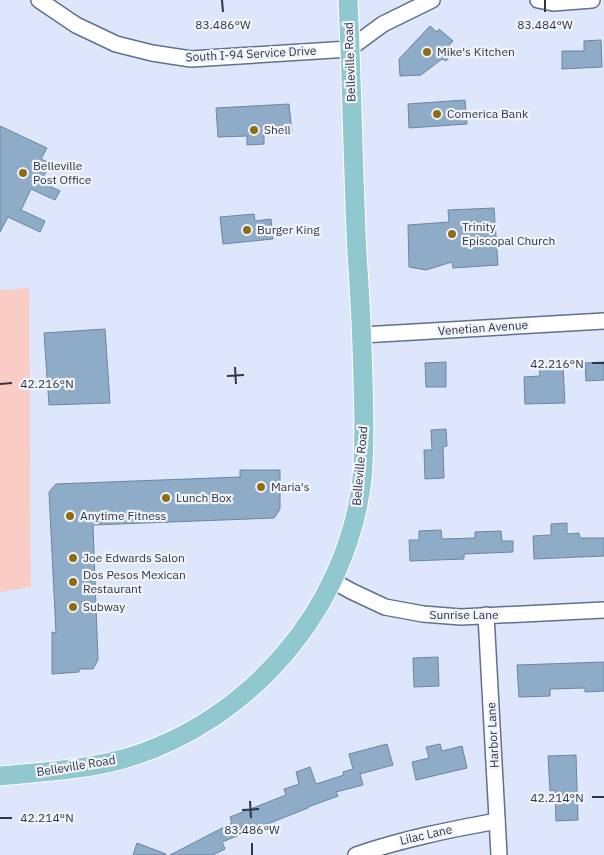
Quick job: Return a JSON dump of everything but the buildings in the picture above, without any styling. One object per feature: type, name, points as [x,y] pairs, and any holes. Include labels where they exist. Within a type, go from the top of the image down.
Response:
[{"type":"main road","name":"Belleville Road","points":[[0,776],[83,768],[104,764],[152,749],[198,727],[245,694],[272,668],[303,631],[316,611],[341,561],[357,507],[362,479],[365,433],[362,335],[353,177],[348,0]]},
{"type":"street","name":"South I-94 Service Drive","points":[[39,0],[60,16],[93,34],[124,46],[166,56],[191,59],[349,49]]},
{"type":"street","points":[[349,49],[383,24],[432,0]]},
{"type":"street","points":[[538,0],[553,3],[592,0]]},
{"type":"street","name":"Venetian Avenue","points":[[362,335],[604,321]]},
{"type":"street","name":"Sunrise Lane","points":[[331,580],[385,607],[442,616],[486,616],[604,610]]},
{"type":"street","name":"Harbor Lane","points":[[486,616],[500,855]]},
{"type":"street","name":"Lilac Lane","points":[[356,855],[396,842],[497,821]]},
{"type":"shaded area","points":[[29,288],[31,587],[0,592],[0,290]]},
{"type":"place","name":"Mike's Kitchen","points":[[427,52]]},
{"type":"place","name":"Comerica Bank","points":[[437,114]]},
{"type":"place","name":"Shell","points":[[254,130]]},
{"type":"place","name":"Belleville Post Office","points":[[23,173]]},
{"type":"place","name":"Burger King","points":[[247,230]]},
{"type":"place","name":"Trinity Episcopal Church","points":[[452,234]]},
{"type":"place","name":"Maria's","points":[[261,487]]},
{"type":"place","name":"Lunch Box","points":[[166,498]]},
{"type":"place","name":"Anytime Fitness","points":[[70,516]]},
{"type":"place","name":"Joe Edwards Salon","points":[[73,558]]},
{"type":"place","name":"Dos Pesos Mexican Restaurant","points":[[73,582]]},
{"type":"place","name":"Subway","points":[[73,607]]}]
